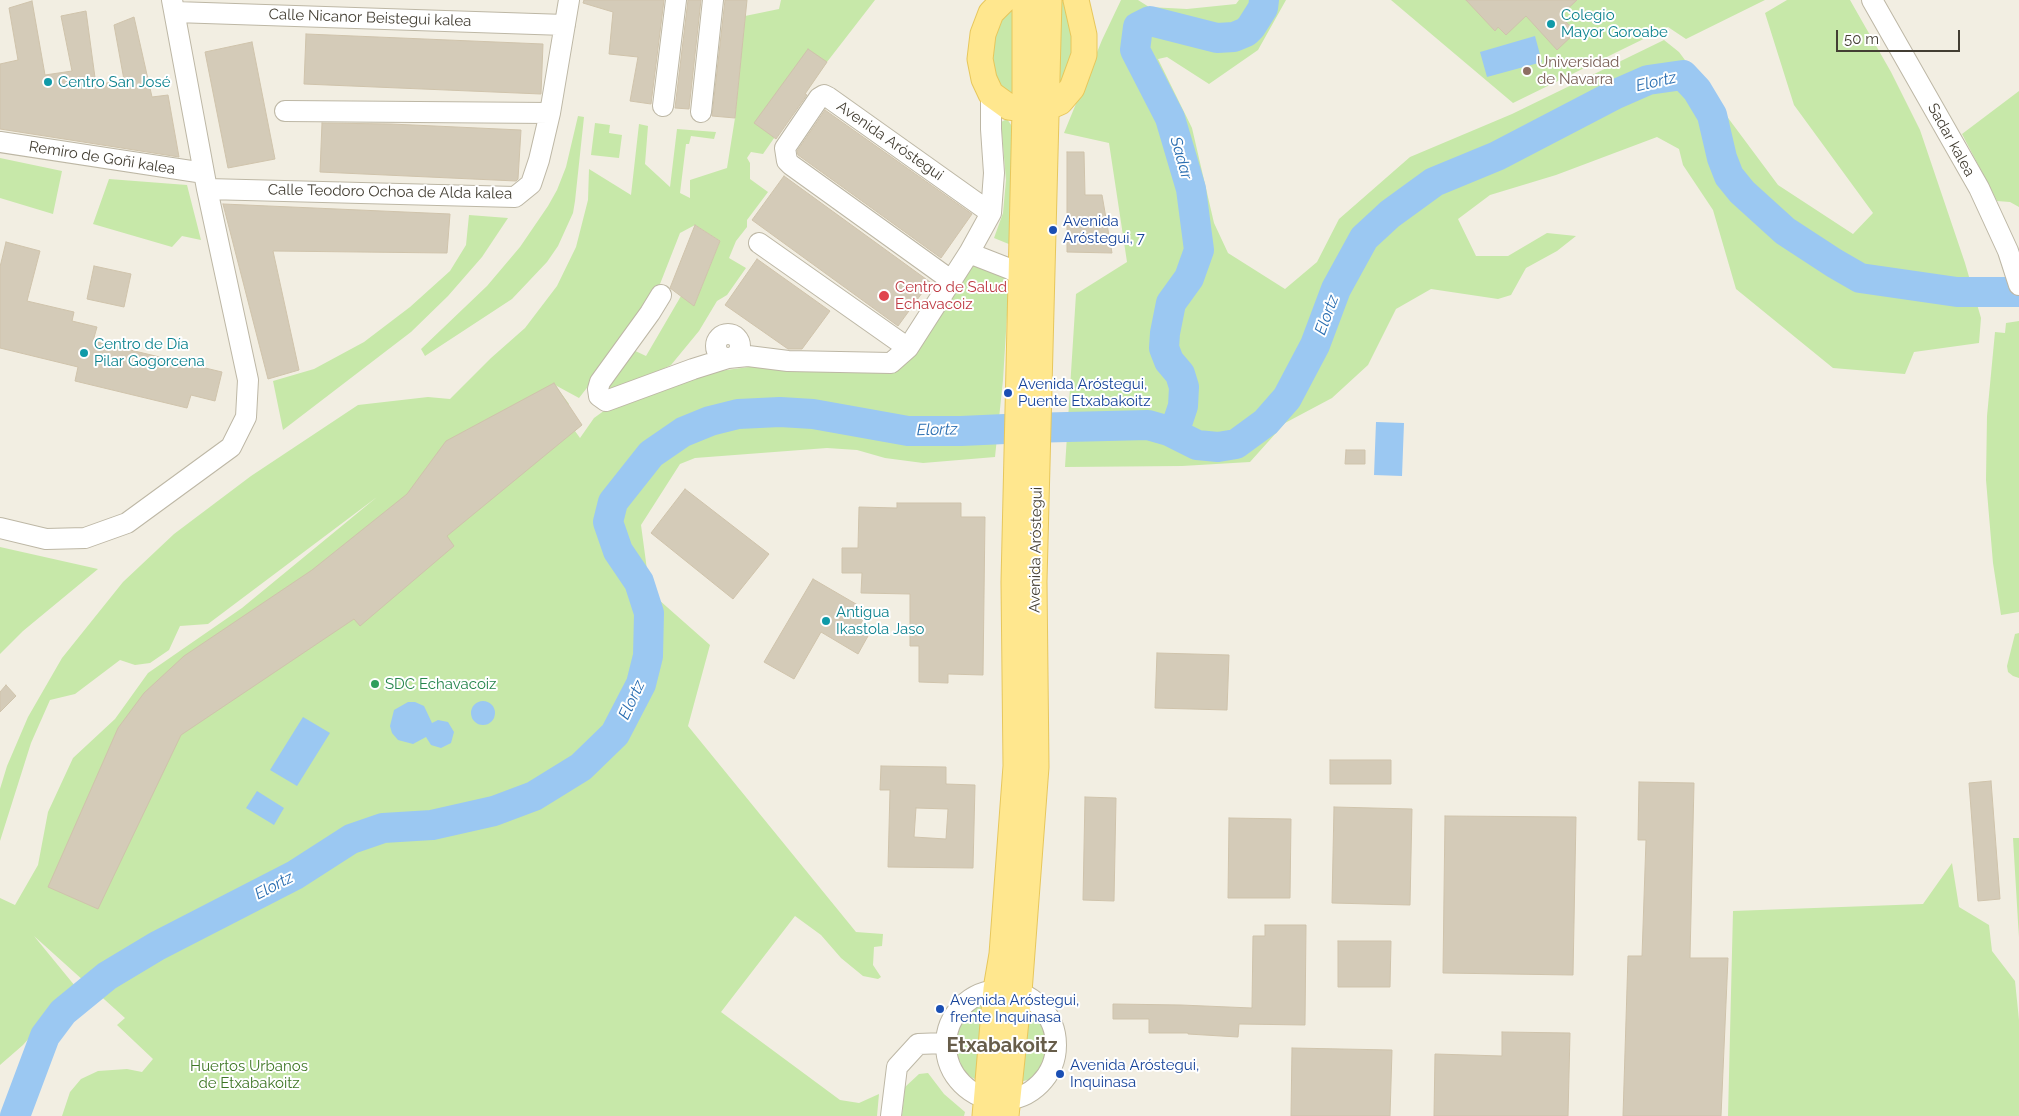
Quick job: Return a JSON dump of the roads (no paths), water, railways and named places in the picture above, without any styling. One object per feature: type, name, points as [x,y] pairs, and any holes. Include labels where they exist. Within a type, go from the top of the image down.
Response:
[{"type":"main road","name":"Avenida Aróstegui","points":[[996,1108],[1008,991],[1002,954],[1016,766],[1014,582],[1028,454],[1028,375],[1035,108],[1025,0]]},
{"type":"main road","name":"Avenida Aróstegui","points":[[1028,375],[1020,274],[1035,108],[1049,0]]},
{"type":"main road","points":[[991,4],[983,34],[980,59],[984,79],[991,94],[1009,107],[1035,108],[1060,102],[1072,88],[1084,55],[1084,35],[1076,0]]},
{"type":"street","name":"Calle Teodoro Ochoa de Alda kalea","points":[[205,181],[515,196],[532,184],[539,160],[550,113],[569,0]]},
{"type":"street","points":[[663,106],[676,0]]},
{"type":"street","points":[[702,112],[712,0]]},
{"type":"street","name":"Sadar kalea","points":[[1872,0],[1978,188],[2008,251],[2019,284]]},
{"type":"street","name":"Calle Nicanor Beistegui kalea","points":[[173,6],[565,25]]},
{"type":"street","points":[[0,528],[46,538],[85,538],[127,523],[231,447],[246,417],[248,380],[205,181],[173,6]]},
{"type":"street","points":[[661,295],[600,382],[599,396],[606,401],[693,369],[722,352],[788,361],[892,363],[908,348],[952,281],[991,213],[994,173],[991,94]]},
{"type":"street","name":"Avenida Aróstegui","points":[[952,281],[791,165],[787,161],[785,148],[819,98],[824,95],[828,96],[991,213]]},
{"type":"street","points":[[285,111],[550,113]]},
{"type":"street","name":"Remiro de Goñi kalea","points":[[0,142],[205,181]]},
{"type":"street","points":[[759,243],[908,348]]},
{"type":"street","points":[[969,253],[1010,268],[1020,274]]},
{"type":"street","points":[[722,352],[736,355],[741,348],[737,336],[764,358]]},
{"type":"street","points":[[1008,991],[1030,998],[1041,1006],[1050,1018],[1055,1032],[1056,1046],[1054,1062],[1044,1080],[1025,1095],[996,1108],[963,1086],[948,1064],[944,1043],[948,1026],[957,1010],[974,996],[1008,991]]},
{"type":"street","points":[[892,1116],[897,1067],[918,1044],[944,1043]]},
{"type":"water","points":[[1535,36],[1542,62],[1487,77],[1480,52]]},
{"type":"water","points":[[1376,422],[1404,423],[1402,476],[1374,475]]},
{"type":"water","points":[[483,701],[492,704],[495,713],[492,722],[483,725],[474,722],[471,713],[474,704]]},
{"type":"water","points":[[408,702],[415,702],[424,706],[432,723],[438,720],[448,722],[454,732],[451,743],[441,748],[431,745],[426,737],[413,744],[398,740],[392,733],[390,726],[394,710]]},
{"type":"water","points":[[303,717],[330,733],[297,786],[270,770]]},
{"type":"water","points":[[257,791],[284,808],[274,825],[246,808]]},
{"type":"waterway","name":"Sadar","points":[[1169,431],[1178,421],[1183,406],[1184,387],[1180,374],[1169,361],[1164,348],[1165,333],[1171,303],[1189,278],[1199,250],[1191,189],[1170,118],[1135,50],[1138,27],[1150,21],[1217,38],[1234,37],[1246,32],[1251,27],[1263,8],[1264,0]]},
{"type":"waterway","name":"Elortz","points":[[15,1116],[45,1036],[63,1012],[107,976],[157,946],[295,875],[351,839],[383,828],[432,825],[494,811],[534,796],[581,767],[615,734],[641,684],[648,656],[649,613],[639,582],[618,551],[608,522],[613,502],[651,454],[683,432],[710,421],[738,414],[780,412],[813,414],[908,431],[1148,425],[1169,431],[1197,445],[1218,447],[1236,444],[1266,422],[1287,398],[1315,345],[1336,289],[1364,238],[1390,214],[1434,182],[1497,156],[1616,94],[1648,80],[1683,75],[1697,90],[1712,115],[1722,158],[1729,176],[1742,192],[1785,231],[1834,263],[1860,278],[1957,292],[2019,292]]},
{"type":"place","name":"Colegio Mayor Goroabe","points":[[1551,24]]},
{"type":"place","name":"Universidad de Navarra","points":[[1527,71]]},
{"type":"place","name":"Centro San José","points":[[48,82]]},
{"type":"place","name":"Avenida Aróstegui, 7","points":[[1053,230]]},
{"type":"place","name":"Centro de Salud Echavacoiz","points":[[884,296]]},
{"type":"place","name":"Centro de Día Pilar Gogorcena","points":[[84,353]]},
{"type":"place","name":"Avenida Aróstegui, Puente Etxabakoitz","points":[[1008,393]]},
{"type":"place","name":"Antigua Ikastola Jaso","points":[[826,621]]},
{"type":"place","name":"SDC Echavacoiz","points":[[375,684]]},
{"type":"place","name":"Avenida Aróstegui, frente Inquinasa","points":[[940,1009]]},
{"type":"place","name":"Avenida Aróstegui, Inquinasa","points":[[1060,1074]]},
{"type":"district","name":"Etxabakoitz","points":[[1002,1046]]},
{"type":"park label","name":"Huertos Urbanos de Etxabakoitz","points":[[249,1074]]}]
